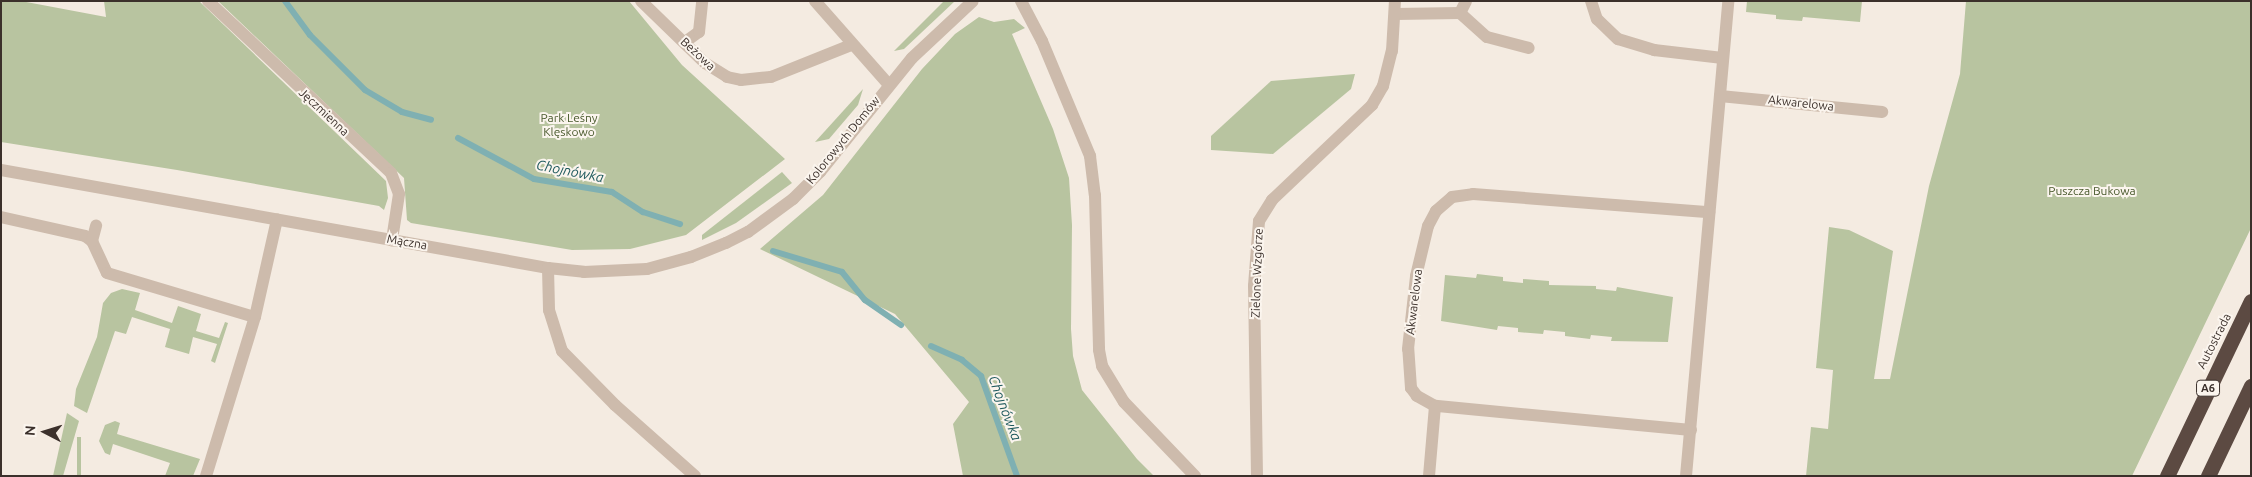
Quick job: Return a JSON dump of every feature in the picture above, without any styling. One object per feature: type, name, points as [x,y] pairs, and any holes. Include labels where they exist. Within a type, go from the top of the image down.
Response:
[{"type":"highway","name":"Autostrada","points":[[2167,476],[2251,301]]},
{"type":"highway","points":[[2208,476],[2251,386]]},
{"type":"street","name":"Jęczmienna","points":[[208,1],[391,173],[399,194],[392,240]]},
{"type":"street","name":"Beżowa","points":[[641,1],[715,71],[741,80],[771,77],[851,45]]},
{"type":"street","points":[[685,42],[699,32],[702,1]]},
{"type":"street","points":[[815,1],[851,45],[888,85]]},
{"type":"street","name":"Kolorowych Domów","points":[[548,268],[584,272],[647,268],[691,257],[748,232],[793,199],[820,172],[888,85],[922,47],[973,1]]},
{"type":"street","points":[[1021,1],[1042,41],[1090,156],[1095,195],[1099,350],[1102,366],[1124,402],[1195,476]]},
{"type":"street","points":[[1460,13],[1466,1]]},
{"type":"street","points":[[1591,1],[1597,19],[1618,39],[1654,50],[1723,58]]},
{"type":"street","points":[[1686,476],[1728,1]]},
{"type":"street","points":[[1395,8],[1460,13],[1487,37],[1528,48]]},
{"type":"street","name":"Zielone Wzgórze","points":[[1257,476],[1254,286],[1259,221],[1272,200],[1372,105],[1389,71],[1395,8]]},
{"type":"street","name":"Akwarelowa","points":[[1720,96],[1882,112]]},
{"type":"street","name":"Mączna","points":[[1,170],[548,268]]},
{"type":"street","name":"Akwarelowa","points":[[1691,430],[1435,406],[1417,396],[1411,388],[1408,366],[1421,250],[1428,226],[1443,202],[1452,197],[1473,194],[1710,212]]},
{"type":"street","points":[[1,217],[81,234],[92,241],[107,273],[254,317]]},
{"type":"street","points":[[206,476],[254,317],[277,219]]},
{"type":"street","points":[[92,241],[96,226]]},
{"type":"street","points":[[548,268],[549,310],[562,351],[615,405],[696,476]]},
{"type":"street","points":[[1429,476],[1435,406]]},
{"type":"green space","points":[[1,1],[21,1],[106,17],[104,1],[199,1],[386,181],[388,198],[384,210],[379,206],[177,170],[1,142]]},
{"type":"green space","name":"Park Leśny Klęskowo","points":[[218,1],[629,1],[682,65],[785,159],[686,235],[630,249],[572,250],[411,223],[407,220],[404,178]]},
{"type":"green space","points":[[944,1],[955,1],[904,49],[894,51]]},
{"type":"green space","points":[[1747,1],[1862,1],[1860,22],[1803,17],[1802,21],[1776,19],[1776,15],[1746,12]]},
{"type":"green space","name":"Puszcza Bukowa","points":[[1966,1],[2251,1],[2251,228],[2132,476],[1806,476],[1811,427],[1828,429],[1833,370],[1816,368],[1829,227],[1849,230],[1893,251],[1874,379],[1890,379],[1929,186],[1960,74]]},
{"type":"green space","points":[[979,17],[994,22],[1014,19],[1025,28],[1012,34],[1053,129],[1069,178],[1072,225],[1071,329],[1073,356],[1082,390],[1137,459],[1154,476],[963,476],[953,424],[969,402],[895,314],[760,249],[823,195],[922,69],[955,34]]},
{"type":"green space","points":[[1355,74],[1351,89],[1273,154],[1211,150],[1211,136],[1271,81]]},
{"type":"green space","points":[[863,89],[858,105],[829,139],[815,142]]},
{"type":"green space","points":[[782,172],[792,183],[736,223],[702,240],[702,235]]},
{"type":"green space","points":[[1477,274],[1503,277],[1503,281],[1523,283],[1523,279],[1549,281],[1549,285],[1596,286],[1596,289],[1616,291],[1617,287],[1673,297],[1668,342],[1611,341],[1612,337],[1591,335],[1590,339],[1565,336],[1565,332],[1544,330],[1543,334],[1518,332],[1518,328],[1498,326],[1497,330],[1441,321],[1445,275],[1476,278]]},
{"type":"green space","points":[[122,289],[140,293],[135,310],[172,323],[178,306],[201,314],[196,331],[219,338],[225,322],[228,323],[215,363],[211,361],[217,344],[193,337],[189,354],[165,347],[170,329],[132,317],[126,334],[115,331],[87,413],[74,406],[76,389],[97,337],[103,303],[111,293]]},
{"type":"green space","points":[[67,413],[79,421],[63,476],[53,476]]},
{"type":"green space","points":[[115,421],[120,423],[117,434],[200,459],[193,476],[165,476],[170,463],[113,444],[110,455],[105,453],[99,441],[105,425]]},
{"type":"green space","points":[[77,437],[81,437],[81,476],[77,476]]},
{"type":"waterway","name":"Chojnówka","points":[[285,1],[310,35],[365,90],[402,112],[431,120]]},
{"type":"waterway","name":"Chojnówka","points":[[458,138],[534,179],[612,192],[643,212],[680,224]]},
{"type":"waterway","name":"Chojnówka","points":[[773,251],[842,272],[865,300],[901,325]]},
{"type":"waterway","name":"Chojnówka","points":[[931,346],[962,360],[981,376],[1017,476]]}]
